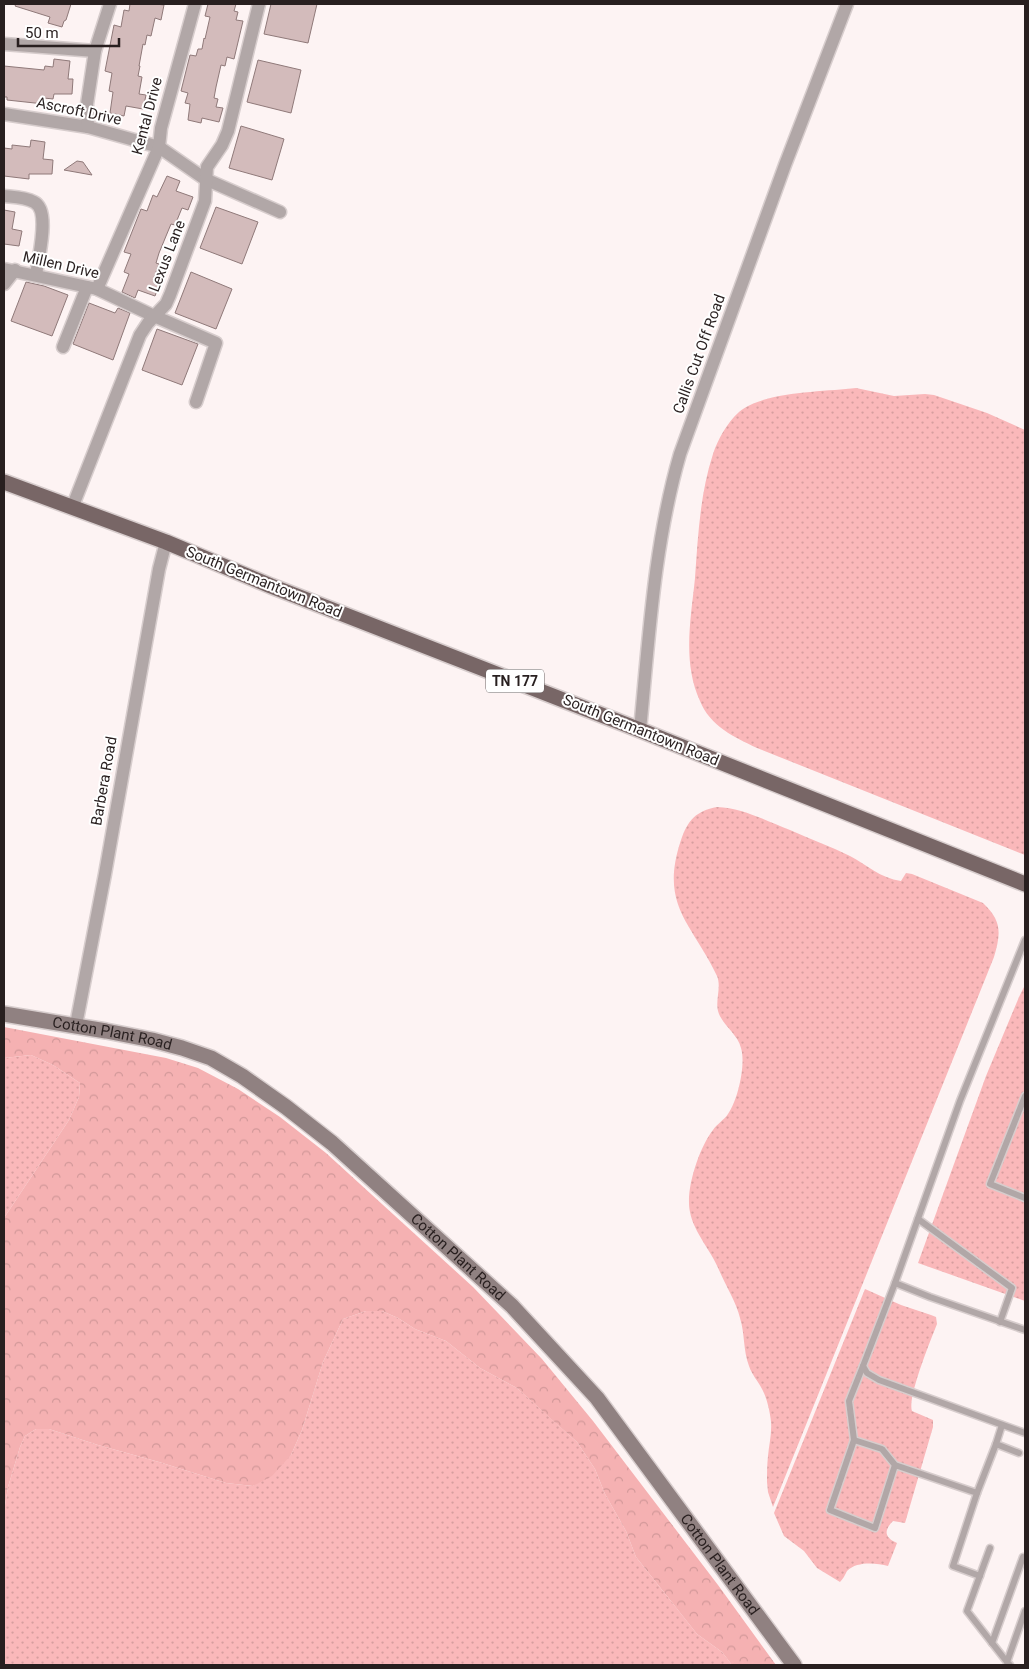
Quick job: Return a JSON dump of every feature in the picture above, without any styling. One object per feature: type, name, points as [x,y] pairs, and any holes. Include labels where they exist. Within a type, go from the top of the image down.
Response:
[{"type":"main road","name":"South Germantown Road","points":[[4,482],[166,542],[271,586],[640,730],[1025,884]]},
{"type":"street","points":[[88,127],[87,104],[95,52],[110,4]]},
{"type":"street","name":"Kental Drive","points":[[63,347],[159,147],[161,128],[195,4]]},
{"type":"street","name":"Lexus Lane","points":[[72,508],[140,335],[148,323],[166,304],[188,248],[205,200],[207,167],[226,137],[231,124],[259,4]]},
{"type":"street","name":"Callis Cut Off Road","points":[[640,730],[661,534],[669,493],[680,454],[785,165],[847,4]]},
{"type":"street","points":[[4,44],[95,52]]},
{"type":"street","name":"Ascroft Drive","points":[[4,114],[88,127],[159,147],[205,179],[280,212]]},
{"type":"street","points":[[4,196],[35,202],[43,212],[36,275]]},
{"type":"street","points":[[4,284],[9,270]]},
{"type":"street","name":"Millen Drive","points":[[9,270],[92,288],[216,343],[196,402]]},
{"type":"street","name":"Barbera Road","points":[[76,1026],[159,568],[166,542]]},
{"type":"street","name":"Cotton Plant Road","points":[[4,1014],[152,1040],[211,1058],[242,1076],[332,1143],[512,1306],[597,1398],[794,1665]]},
{"type":"lane","points":[[895,1465],[875,1528],[830,1510],[854,1440],[849,1401],[895,1283],[960,1101],[1025,940]]},
{"type":"lane","points":[[1025,1096],[990,1184],[1025,1198]]},
{"type":"lane","points":[[918,1219],[1012,1288],[1000,1322]]},
{"type":"lane","points":[[895,1283],[1025,1330]]},
{"type":"lane","points":[[863,1366],[867,1374],[879,1380],[1025,1433]]},
{"type":"lane","points":[[980,1576],[953,1566],[976,1493],[1002,1425]]},
{"type":"lane","points":[[854,1440],[882,1449],[895,1465],[976,1493]]},
{"type":"lane","points":[[996,1444],[1019,1453]]},
{"type":"lane","points":[[990,1548],[967,1611],[1008,1664]]},
{"type":"lane","points":[[992,1642],[1023,1557]]},
{"type":"lane","points":[[1008,1664],[1025,1611]]},
{"type":"shaded area","points":[[856,388],[894,396],[934,395],[987,413],[1025,430],[1025,855],[740,740],[716,724],[704,710],[694,686],[689,655],[689,640],[702,500],[713,454],[720,437],[739,412],[763,400],[778,396]]},
{"type":"shaded area","points":[[717,807],[745,812],[790,830],[850,856],[887,877],[901,881],[906,873],[912,874],[983,903],[994,916],[999,934],[994,957],[773,1507],[767,1482],[771,1435],[771,1418],[768,1405],[764,1393],[749,1366],[742,1324],[736,1307],[716,1263],[695,1227],[689,1203],[691,1181],[698,1158],[708,1138],[732,1108],[742,1072],[741,1048],[719,1014],[717,1005],[719,985],[717,976],[681,913],[676,898],[674,882],[675,863],[681,840],[687,827],[698,814]]},
{"type":"shaded area","points":[[1025,985],[1025,1301],[918,1263],[986,1076]]},
{"type":"shaded area","points":[[31,1055],[53,1065],[80,1083],[79,1097],[69,1120],[4,1218],[4,1058]]},
{"type":"shaded area","points":[[865,1289],[901,1305],[936,1317],[937,1324],[920,1368],[911,1404],[912,1411],[933,1420],[933,1427],[905,1523],[893,1521],[887,1531],[890,1539],[897,1543],[888,1566],[861,1564],[847,1571],[840,1582],[817,1568],[804,1551],[784,1536],[774,1513]]},
{"type":"shaded area","points":[[366,1311],[382,1311],[398,1318],[415,1329],[446,1341],[480,1368],[517,1388],[577,1442],[595,1469],[605,1494],[626,1531],[636,1557],[697,1634],[722,1652],[732,1665],[4,1665],[4,1511],[8,1487],[25,1436],[36,1429],[49,1429],[226,1483],[253,1486],[291,1455],[302,1430],[323,1362],[343,1319]]},
{"type":"green space","points":[[4,1027],[166,1058],[198,1068],[238,1089],[280,1117],[326,1153],[473,1287],[542,1359],[593,1421],[718,1585],[776,1665],[732,1665],[722,1652],[697,1634],[636,1557],[626,1531],[605,1494],[595,1469],[577,1442],[517,1388],[480,1368],[446,1341],[415,1329],[398,1318],[382,1311],[366,1311],[343,1319],[323,1362],[302,1430],[291,1455],[272,1476],[253,1486],[226,1483],[49,1429],[36,1429],[25,1436],[20,1447],[8,1487],[4,1511],[4,1218],[69,1120],[79,1097],[80,1083],[53,1065],[31,1055],[4,1058]]},
{"type":"building","points":[[16,4],[71,4],[62,27],[48,23],[50,17],[15,6]]},
{"type":"building","points":[[130,4],[164,5],[161,20],[155,18],[151,36],[147,35],[145,45],[143,44],[138,76],[142,77],[139,94],[146,95],[143,109],[126,106],[124,116],[110,113],[113,92],[109,91],[112,73],[105,71],[114,25],[121,27],[124,10],[129,11]]},
{"type":"building","points":[[208,4],[236,4],[234,11],[238,12],[236,20],[243,21],[234,59],[227,57],[225,66],[221,65],[214,98],[218,99],[216,107],[223,108],[219,122],[202,118],[201,123],[188,120],[190,104],[185,103],[188,93],[181,91],[190,55],[196,56],[198,49],[202,49],[210,17],[205,16]]},
{"type":"building","points":[[271,4],[317,4],[308,43],[264,34]]},
{"type":"building","points":[[54,59],[70,61],[68,79],[73,79],[72,94],[54,94],[53,99],[44,98],[44,104],[7,100],[7,97],[4,97],[4,66],[44,70],[45,66],[53,67]]},
{"type":"building","points":[[258,60],[301,70],[291,113],[247,102]]},
{"type":"building","points":[[241,126],[284,139],[272,180],[229,168]]},
{"type":"building","points":[[31,140],[45,142],[43,159],[53,160],[52,174],[29,174],[29,179],[4,176],[4,148],[12,149],[12,145],[30,147]]},
{"type":"building","points":[[77,161],[83,162],[92,175],[64,170]]},
{"type":"building","points":[[167,176],[180,181],[176,191],[193,197],[188,210],[182,208],[175,225],[171,224],[159,253],[156,263],[159,264],[153,280],[160,283],[155,296],[138,290],[135,298],[122,292],[129,274],[124,272],[131,254],[124,252],[141,209],[147,211],[153,195],[157,197]]},
{"type":"building","points":[[216,207],[258,222],[242,264],[200,248]]},
{"type":"building","points":[[4,210],[15,212],[12,229],[22,231],[19,246],[4,244]]},
{"type":"building","points":[[191,272],[232,289],[216,329],[175,313]]},
{"type":"building","points":[[26,282],[44,286],[68,295],[52,336],[11,321]]},
{"type":"building","points":[[89,303],[115,313],[118,308],[130,313],[113,360],[73,344]]},
{"type":"building","points":[[157,329],[198,344],[182,385],[142,370]]}]
